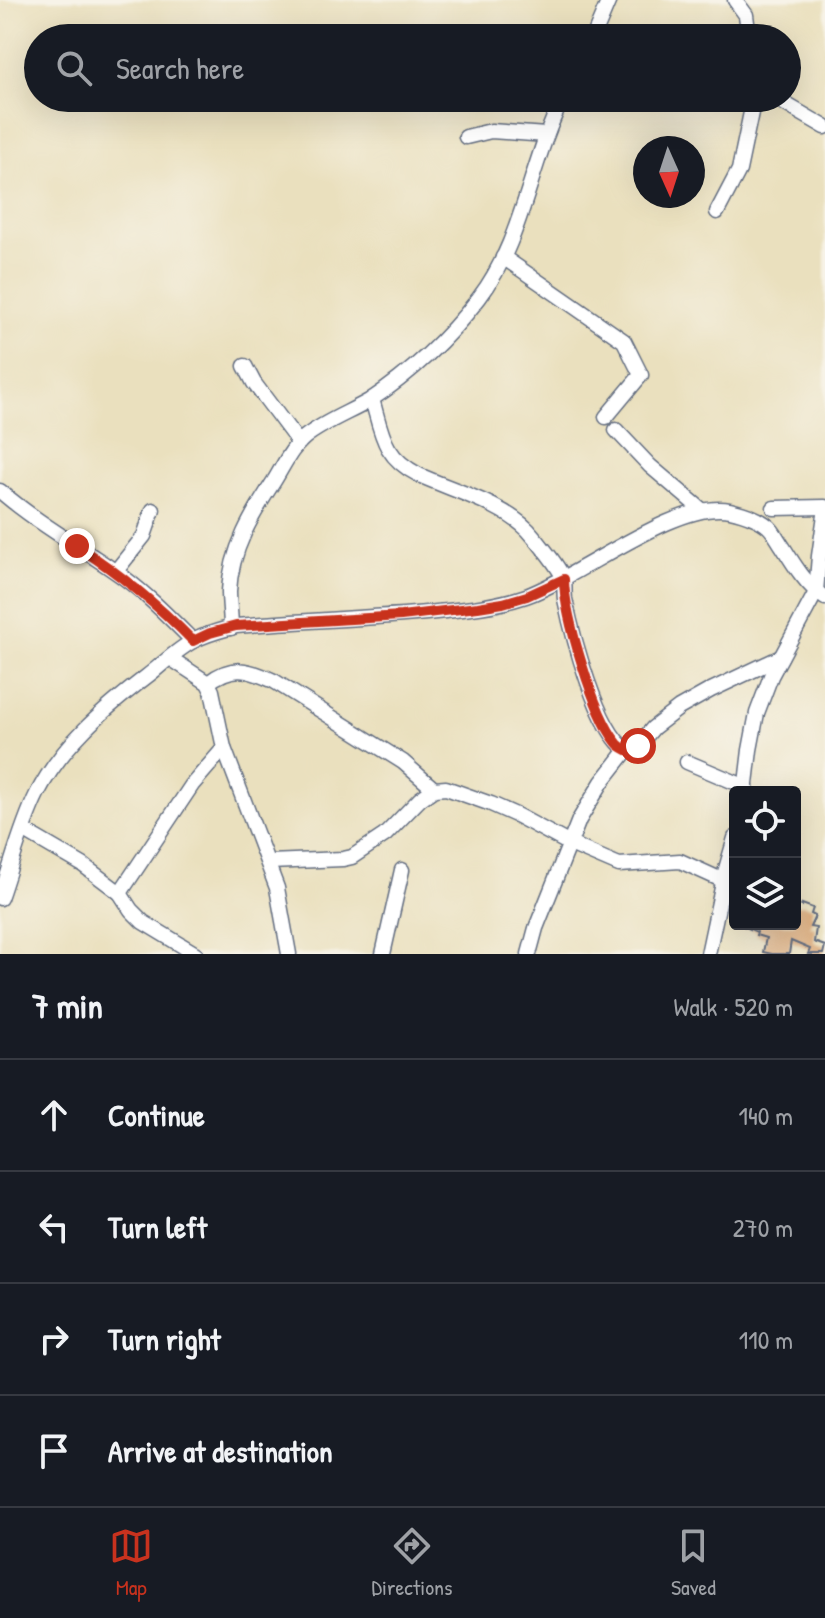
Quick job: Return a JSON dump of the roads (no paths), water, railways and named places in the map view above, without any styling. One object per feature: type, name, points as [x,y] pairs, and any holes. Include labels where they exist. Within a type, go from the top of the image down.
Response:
[{"type":"street","points":[[599,24],[609,0]]},
{"type":"street","points":[[735,0],[746,15],[747,24]]},
{"type":"street","points":[[231,628],[229,592],[233,561],[243,531],[292,451],[308,434],[387,389],[447,335],[480,297],[503,257],[556,112]]},
{"type":"street","points":[[717,212],[739,170],[751,112]]},
{"type":"street","points":[[799,112],[825,127]]},
{"type":"street","points":[[466,137],[491,131],[546,135]]},
{"type":"street","points":[[503,257],[624,341],[641,375],[606,417]]},
{"type":"street","points":[[245,366],[299,443]]},
{"type":"street","points":[[372,399],[388,450],[405,468],[513,517],[541,546],[564,579],[564,594],[573,632],[603,719],[618,745],[627,750]]},
{"type":"street","points":[[616,430],[650,466],[702,510]]},
{"type":"street","points":[[0,491],[116,571],[165,612],[193,641]]},
{"type":"street","points":[[774,508],[825,507]]},
{"type":"street","points":[[0,898],[5,864],[54,765],[78,735],[125,694],[193,641],[210,633],[262,624],[401,616],[503,603],[564,579],[652,530],[702,510],[716,508],[768,526],[796,567],[821,595]]},
{"type":"street","points":[[116,571],[144,536],[153,510]]},
{"type":"street","points":[[746,786],[757,713],[771,676],[821,595],[819,556],[825,515]]},
{"type":"street","points":[[529,954],[536,928],[579,820],[627,750],[638,746],[653,728],[679,708],[781,657]]},
{"type":"street","points":[[170,658],[208,683],[233,776],[277,888],[289,954]]},
{"type":"street","points":[[208,683],[218,675],[235,669],[257,673],[403,762],[434,789]]},
{"type":"street","points":[[120,893],[192,785],[224,748]]},
{"type":"street","points":[[687,762],[739,786]]},
{"type":"street","points":[[269,862],[352,857],[385,835],[420,799],[434,789],[446,788],[491,804],[619,865],[680,861],[729,884],[708,954]]},
{"type":"street","points":[[23,830],[73,858],[120,893],[143,922],[196,954]]},
{"type":"street","points":[[383,954],[402,870]]}]
